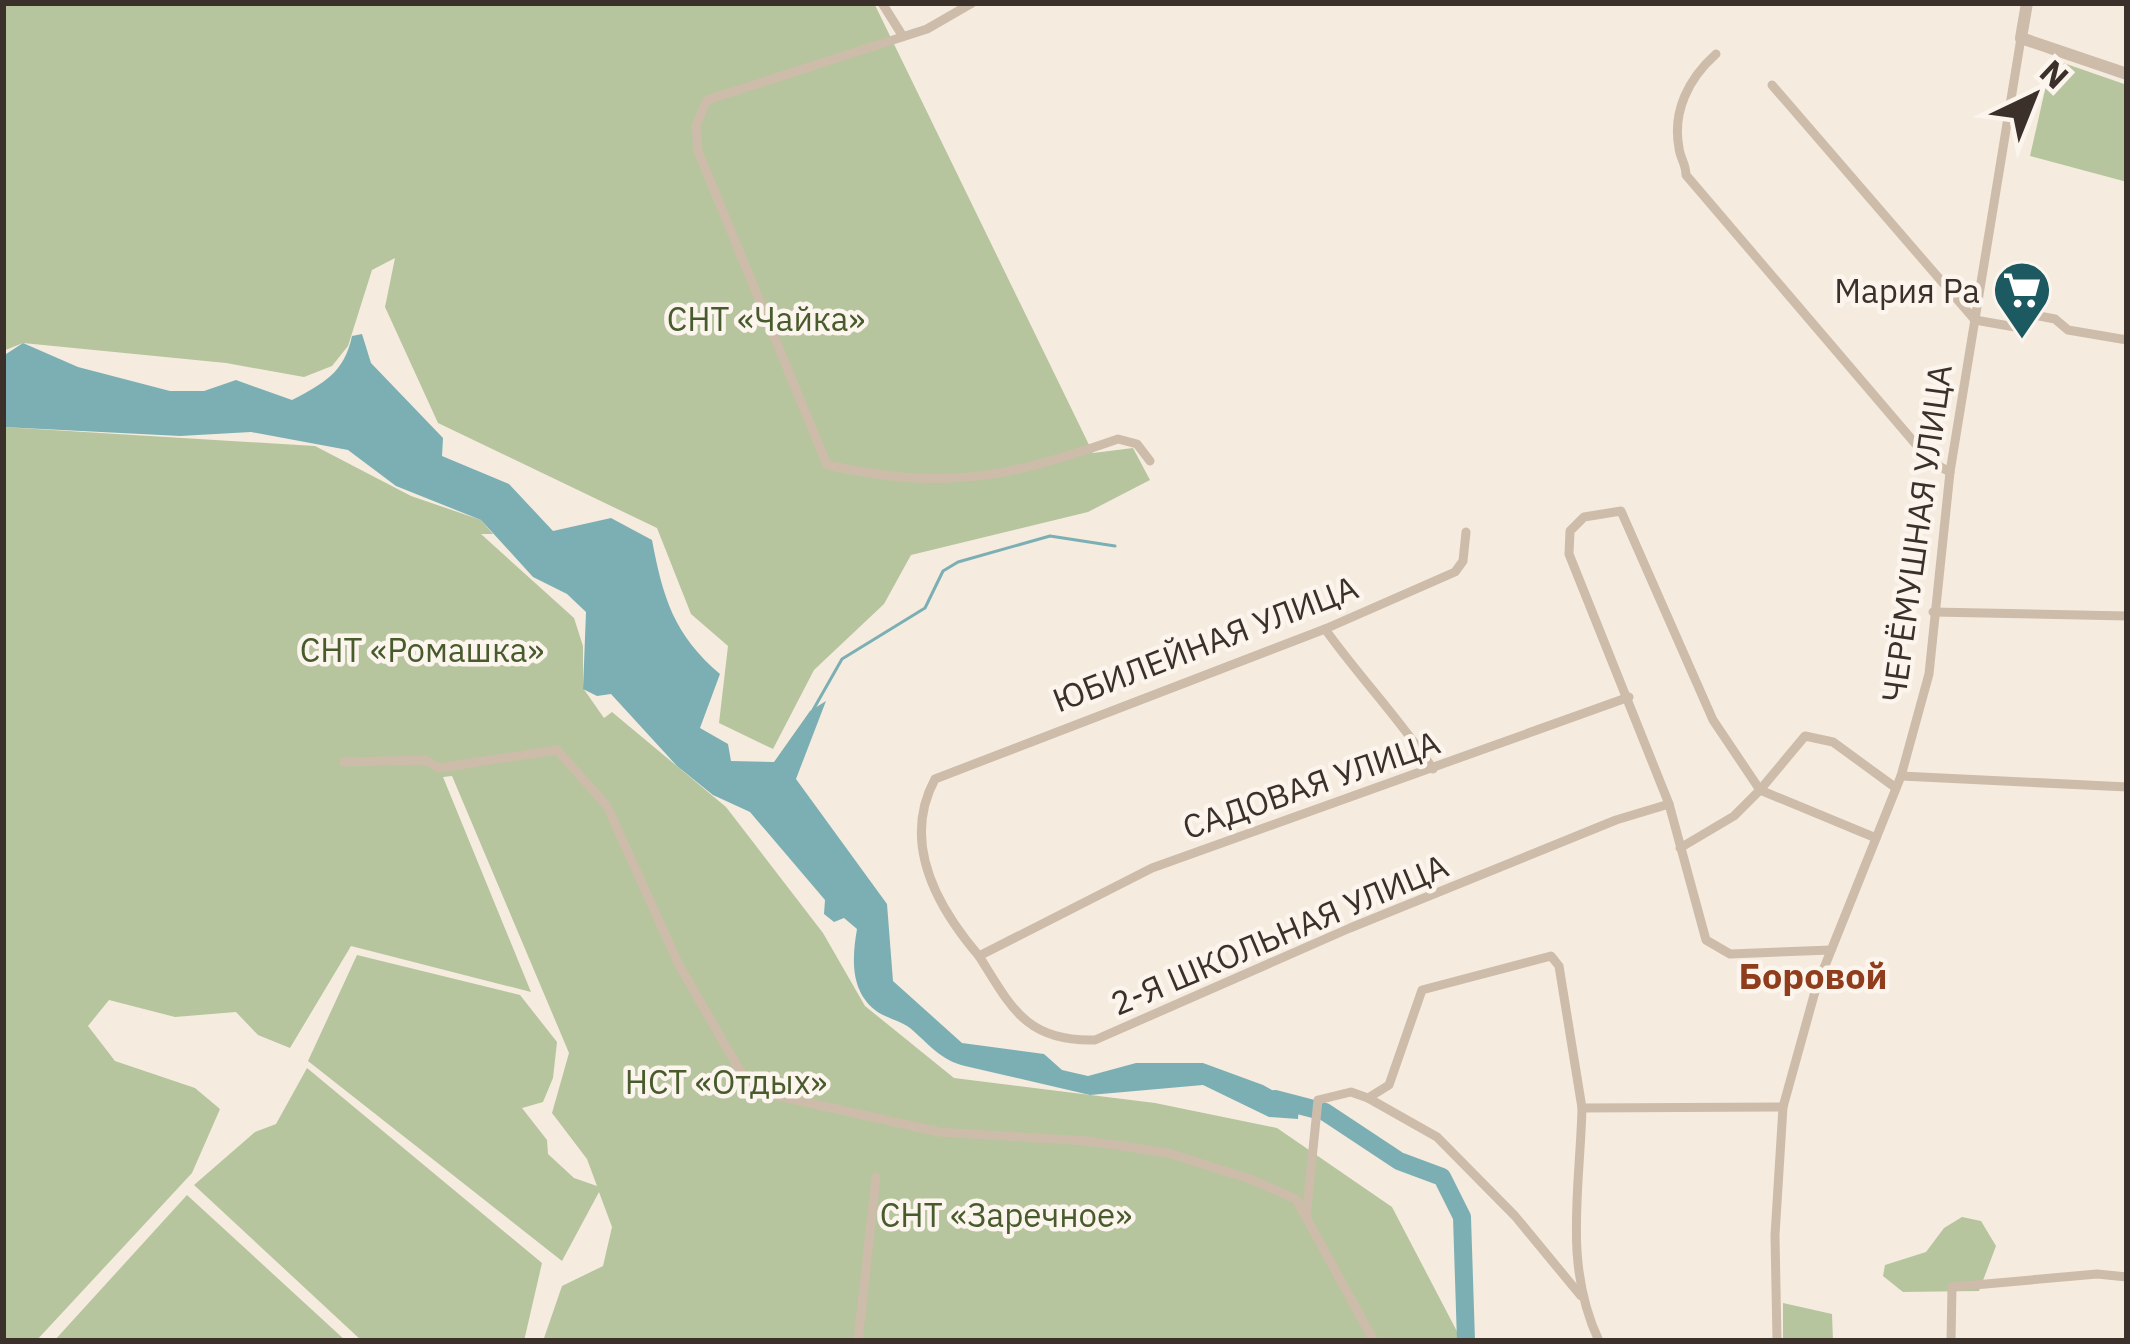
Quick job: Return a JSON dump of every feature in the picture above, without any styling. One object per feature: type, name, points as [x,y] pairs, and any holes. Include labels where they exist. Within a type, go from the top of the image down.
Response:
[{"type":"street","points":[[882,3],[902,35]]},
{"type":"street","points":[[973,3],[927,28],[707,100],[696,126],[698,151],[827,466],[914,482],[993,478],[1118,439],[1137,444],[1150,461]]},
{"type":"street","name":"ЧЕРЁМУШНАЯ УЛИЦА","points":[[1777,1341],[1775,1235],[1783,1107],[1831,950],[1901,776],[1929,674],[1950,472],[2027,3]]},
{"type":"street","points":[[2021,38],[2127,74]]},
{"type":"street","points":[[1716,55],[1700,68],[1680,103],[1678,150],[1686,175],[1931,462],[1950,472]]},
{"type":"street","points":[[1772,85],[1975,320],[2015,326],[2024,314],[2055,319],[2068,329],[2127,340]]},
{"type":"street","points":[[1831,950],[1730,954],[1706,940],[1669,804],[1569,554],[1570,531],[1584,517],[1621,511],[1713,720],[1760,790],[1876,838]]},
{"type":"street","name":"ЮБИЛЕЙНАЯ УЛИЦА","points":[[935,779],[1325,629],[1455,572],[1463,561],[1466,532]]},
{"type":"street","points":[[1933,612],[2127,616]]},
{"type":"street","points":[[1325,629],[1359,678],[1395,712],[1433,769]]},
{"type":"street","name":"САДОВАЯ УЛИЦА","points":[[979,956],[1152,868],[1629,698]]},
{"type":"street","points":[[1680,848],[1734,816],[1805,736],[1833,742],[1896,788]]},
{"type":"street","points":[[344,762],[425,760],[439,768],[557,750],[617,825],[689,984],[751,1090],[939,1132],[1088,1141],[1168,1154],[1296,1198],[1374,1341]]},
{"type":"street","points":[[1901,776],[2127,787]]},
{"type":"street","name":"2-Я ШКОЛЬНАЯ УЛИЦА","points":[[935,779],[919,811],[935,898],[979,956],[1000,997],[1036,1030],[1067,1041],[1094,1040],[1350,928],[1616,820],[1669,804]]},
{"type":"street","points":[[1368,1098],[1389,1085],[1421,990],[1541,954],[1551,956],[1559,966],[1582,1108],[1573,1243],[1581,1297],[1599,1341]]},
{"type":"street","points":[[1306,1218],[1318,1100],[1351,1092],[1437,1137],[1515,1216],[1581,1297]]},
{"type":"street","points":[[1582,1108],[1783,1107]]},
{"type":"street","points":[[857,1341],[876,1177]]},
{"type":"street","points":[[1951,1341],[1952,1287],[2097,1274],[2127,1277]]},
{"type":"green space","name":"СНТ «Чайка»","points":[[3,3],[874,3],[1093,453],[1133,448],[1150,480],[1088,512],[911,555],[884,604],[814,670],[773,749],[719,723],[728,646],[691,614],[657,528],[438,423],[385,307],[395,258],[372,270],[348,346],[332,366],[304,377],[226,363],[23,343],[3,351]]},
{"type":"green space","points":[[2052,59],[2127,85],[2127,182],[2030,156]]},
{"type":"green space","points":[[3,427],[315,446],[411,496],[481,520],[493,534],[481,534],[574,618],[583,646],[583,688],[604,718],[612,712],[726,807],[823,933],[865,1006],[954,1078],[1155,1103],[1277,1128],[1392,1207],[1462,1341],[543,1341],[562,1286],[603,1266],[612,1227],[599,1192],[562,1261],[308,1061],[357,955],[520,995],[557,1042],[553,1078],[543,1102],[522,1108],[547,1140],[548,1154],[574,1178],[597,1186],[587,1159],[552,1113],[569,1053],[452,776],[443,777],[531,992],[351,946],[290,1048],[258,1035],[236,1012],[175,1017],[109,1000],[88,1026],[115,1061],[195,1088],[220,1109],[192,1173],[36,1341],[3,1341]]},
{"type":"green space","points":[[307,1068],[542,1263],[524,1341],[362,1341],[194,1185],[255,1132],[276,1124]]},
{"type":"green space","points":[[187,1195],[346,1341],[54,1341]]},
{"type":"green space","points":[[1962,1217],[1981,1221],[1996,1246],[1979,1291],[1903,1292],[1883,1276],[1885,1265],[1926,1252],[1944,1228]]},
{"type":"green space","points":[[1783,1303],[1832,1314],[1833,1341],[1783,1341]]},
{"type":"water","points":[[362,334],[371,363],[443,438],[442,456],[509,484],[553,531],[611,518],[652,540],[661,580],[681,630],[720,674],[700,728],[728,744],[731,761],[774,762],[810,711],[826,701],[796,779],[887,904],[893,981],[962,1043],[1044,1054],[1062,1070],[1088,1076],[1136,1063],[1203,1063],[1263,1085],[1299,1105],[1298,1119],[1269,1117],[1203,1085],[1090,1095],[965,1066],[942,1056],[910,1028],[875,1010],[857,983],[857,929],[844,918],[834,922],[824,914],[825,900],[750,812],[713,795],[677,766],[611,694],[597,696],[583,689],[586,612],[567,594],[533,577],[481,520],[396,486],[348,450],[251,432],[180,436],[3,427],[3,356],[23,343],[78,367],[170,391],[204,391],[236,380],[292,400],[331,376],[344,359],[352,336]]},
{"type":"waterway","points":[[813,710],[842,659],[925,608],[943,571],[958,562],[1050,536],[1115,546]]},
{"type":"waterway","points":[[1275,1099],[1325,1112],[1399,1161],[1442,1177],[1462,1217],[1466,1341]]},
{"type":"place","name":"Мария Ра","points":[[2022,341]]},
{"type":"district","name":"Боровой","points":[[1813,975]]},
{"type":"park label","name":"СНТ «Ромашка»","points":[[422,649]]},
{"type":"park label","name":"НСТ «Отдых»","points":[[726,1081]]},
{"type":"park label","name":"СНТ «Заречное»","points":[[1006,1214]]}]
